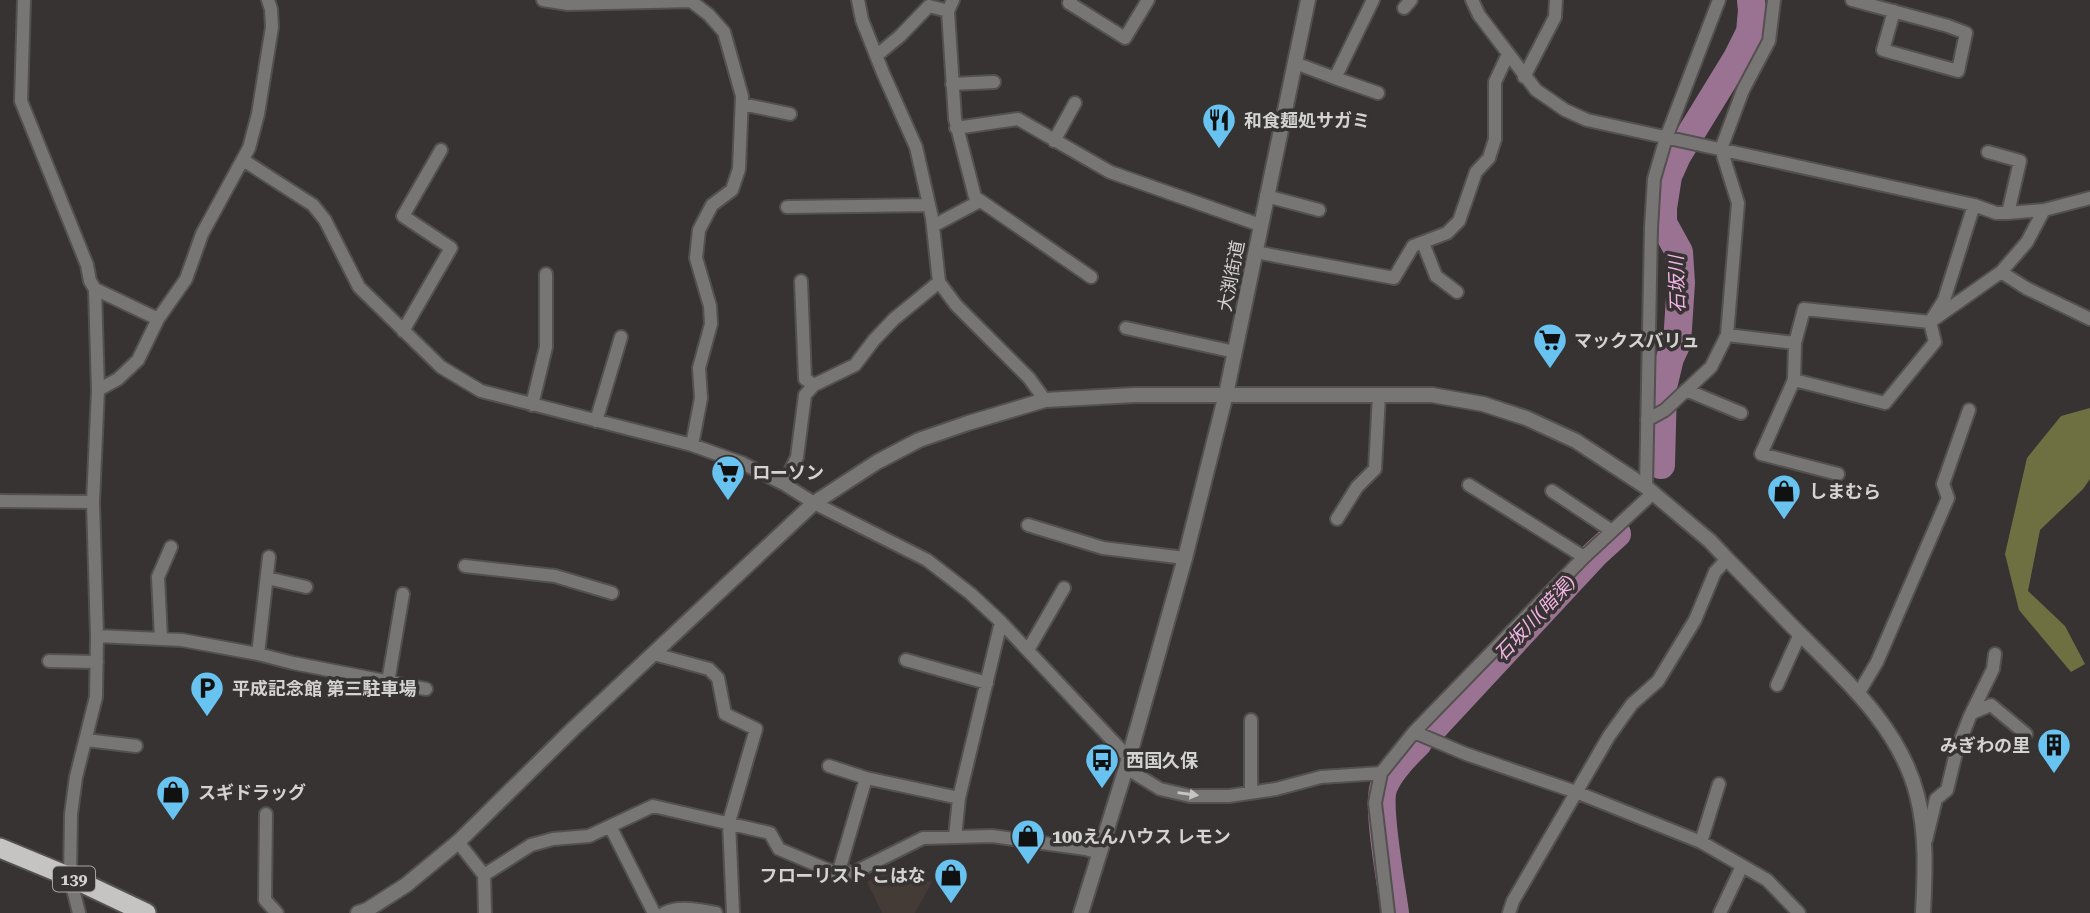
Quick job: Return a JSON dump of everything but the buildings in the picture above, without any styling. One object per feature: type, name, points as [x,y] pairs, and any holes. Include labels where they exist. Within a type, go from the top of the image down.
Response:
[{"type":"highway","name":"139","points":[[0,848],[146,913]]},
{"type":"street","points":[[24,0],[21,101],[95,289],[98,390],[93,502],[97,662],[96,697],[76,777],[71,814],[70,877],[79,913]]},
{"type":"street","points":[[98,390],[118,379],[138,360],[158,319],[186,279],[202,234],[249,148],[258,114],[272,27],[268,0]]},
{"type":"street","points":[[543,0],[691,1],[709,15],[724,32],[742,96],[739,169],[732,190],[712,205],[699,230],[695,258],[710,306],[711,324],[699,368],[701,398],[692,445]]},
{"type":"street","points":[[858,0],[862,20],[876,56],[916,147],[933,226],[939,282],[956,305],[1030,378],[1045,400]]},
{"type":"street","points":[[1070,0],[1069,3],[1125,38],[1148,0]]},
{"type":"street","name":"大渕街道","points":[[1081,913],[1185,558],[1226,394],[1308,0]]},
{"type":"street","points":[[1335,78],[1373,0]]},
{"type":"street","points":[[1472,0],[1479,15],[1536,90],[1565,110],[1587,120],[1973,205],[1996,213],[2044,210],[2090,198]]},
{"type":"street","points":[[1524,77],[1555,18],[1556,0]]},
{"type":"street","points":[[1388,913],[1375,803],[1381,773],[1414,732],[1650,490],[1656,415],[1651,228],[1654,178],[1672,139],[1718,0]]},
{"type":"street","points":[[1656,415],[1711,367],[1727,335],[1738,203],[1721,149],[1743,90],[1769,41],[1774,0]]},
{"type":"street","points":[[1852,0],[1894,11],[1966,33],[1958,71],[1883,50],[1894,11]]},
{"type":"street","points":[[876,56],[900,36],[930,3],[950,6],[956,128],[975,197],[1091,277]]},
{"type":"street","points":[[1255,252],[1394,278],[1413,246],[1447,233],[1459,221],[1476,172],[1489,158],[1495,139],[1496,82],[1508,54]]},
{"type":"street","points":[[1295,63],[1378,93]]},
{"type":"street","points":[[952,84],[994,82]]},
{"type":"street","points":[[1054,141],[1075,103]]},
{"type":"street","points":[[742,104],[790,114]]},
{"type":"street","points":[[956,128],[1018,119],[1110,172],[1260,225]]},
{"type":"street","points":[[402,331],[451,248],[403,216],[442,149]]},
{"type":"street","points":[[1988,152],[2020,161],[2008,213]]},
{"type":"street","points":[[243,160],[313,205],[325,220],[359,287],[441,367],[481,391],[692,445],[742,463],[814,503],[928,560],[1001,622],[1127,762],[1160,789],[1190,796],[1229,796],[1276,789],[1321,777],[1381,773]]},
{"type":"street","points":[[1266,196],[1318,210]]},
{"type":"street","points":[[933,226],[980,201]]},
{"type":"street","points":[[787,207],[929,205]]},
{"type":"street","points":[[1794,380],[1885,403],[1935,342],[1930,322],[1944,300],[1973,205]]},
{"type":"street","points":[[1838,474],[1761,454],[1794,380],[1795,343],[1804,309],[1930,322],[2001,272],[2027,242],[2044,210]]},
{"type":"street","points":[[1423,243],[1436,276],[1457,292]]},
{"type":"street","points":[[2001,272],[2026,288],[2090,319]]},
{"type":"street","points":[[532,405],[546,347],[546,274]]},
{"type":"street","points":[[801,281],[806,379],[814,385]]},
{"type":"street","points":[[783,484],[797,457],[805,395],[814,385],[855,365],[894,319],[939,282]]},
{"type":"street","points":[[95,289],[158,319]]},
{"type":"street","points":[[1126,328],[1235,352]]},
{"type":"street","points":[[1727,335],[1795,343]]},
{"type":"street","points":[[596,421],[621,337]]},
{"type":"street","points":[[1686,390],[1741,413]]},
{"type":"street","points":[[358,913],[406,885],[458,842],[574,727],[814,503],[877,462],[919,440],[1045,400],[1226,394],[1432,395],[1483,404],[1525,418],[1576,441],[1650,490],[1727,559],[1847,680],[1892,736],[1917,793],[1923,824],[1923,913]]},
{"type":"street","points":[[1337,519],[1357,487],[1375,469],[1379,395]]},
{"type":"street","points":[[1858,694],[1877,662],[1948,498],[1943,484],[1969,410]]},
{"type":"street","points":[[1469,485],[1584,557]]},
{"type":"street","points":[[1552,491],[1612,531]]},
{"type":"street","points":[[0,501],[93,502]]},
{"type":"street","points":[[1028,525],[1103,548],[1185,558]]},
{"type":"street","points":[[160,639],[158,577],[172,547]]},
{"type":"street","points":[[258,653],[269,557]]},
{"type":"street","points":[[1509,913],[1513,901],[1609,736],[1632,704],[1658,681],[1695,620],[1714,572],[1727,559]]},
{"type":"street","points":[[465,566],[555,576],[612,593]]},
{"type":"street","points":[[267,578],[306,587]]},
{"type":"street","points":[[1028,650],[1064,588]]},
{"type":"street","points":[[388,682],[402,594]]},
{"type":"street","points":[[954,837],[959,798],[1001,622]]},
{"type":"street","points":[[1777,685],[1800,634]]},
{"type":"street","points":[[97,636],[182,640],[258,653],[293,663],[426,689]]},
{"type":"street","points":[[654,654],[709,669],[718,678],[725,715],[756,729],[729,822],[733,913]]},
{"type":"street","points":[[1925,844],[1936,799],[1947,790],[1957,749],[1993,670],[1995,654]]},
{"type":"street","points":[[906,660],[986,683]]},
{"type":"street","points":[[49,661],[97,662]]},
{"type":"street","points":[[1972,713],[1991,705],[2026,734]]},
{"type":"street","points":[[1251,720],[1251,793]]},
{"type":"street","points":[[1414,732],[1701,842],[1767,880],[1799,913]]},
{"type":"street","points":[[86,740],[136,746]]},
{"type":"street","points":[[829,766],[866,778],[959,798]]},
{"type":"street","points":[[838,874],[866,778]]},
{"type":"street","points":[[1701,842],[1719,783]]},
{"type":"street","points":[[484,875],[531,845],[553,839],[589,836],[653,806],[729,822],[770,834],[779,849],[838,874],[855,872],[923,838],[992,836],[1099,853]]},
{"type":"street","points":[[266,814],[265,900],[277,913]]},
{"type":"street","points":[[610,826],[654,913]]},
{"type":"street","points":[[458,842],[484,875],[485,913]]},
{"type":"street","points":[[1720,913],[1742,866]]},
{"type":"street","points":[[664,913],[672,909],[716,913]]},
{"type":"shaded area","points":[[883,871],[932,882],[915,913],[882,913],[867,882]]},
{"type":"green space","points":[[2090,408],[2090,479],[2040,530],[2028,591],[2065,626],[2085,664],[2071,672],[2019,610],[2005,554],[2027,458],[2061,416]]},
{"type":"waterway","name":"石坂川","points":[[1661,465],[1663,387],[1670,358],[1677,343],[1681,283],[1679,252],[1663,223],[1668,176],[1750,32],[1751,0]]},
{"type":"waterway","name":"石坂川(暗渠)","points":[[1427,735],[1595,554],[1617,534]]},
{"type":"waterway","name":"石坂川(暗渠)","points":[[1395,913],[1383,828],[1382,796],[1390,774],[1418,743]]},
{"type":"place","name":"和食麺処サガミ","points":[[1219,150]]},
{"type":"place","name":"マックスバリュ","points":[[1550,370]]},
{"type":"place","name":"ローソン","points":[[728,502]]},
{"type":"place","name":"しまむら","points":[[1784,521]]},
{"type":"place","name":"平成記念館 第三駐車場","points":[[207,718]]},
{"type":"place","name":"みぎわの里","points":[[2054,775]]},
{"type":"place","name":"西国久保","points":[[1102,790]]},
{"type":"place","name":"スギドラッグ","points":[[173,822]]},
{"type":"place","name":"100えんハウス レモン","points":[[1028,866]]},
{"type":"place","name":"フローリスト こはな","points":[[951,905]]}]
